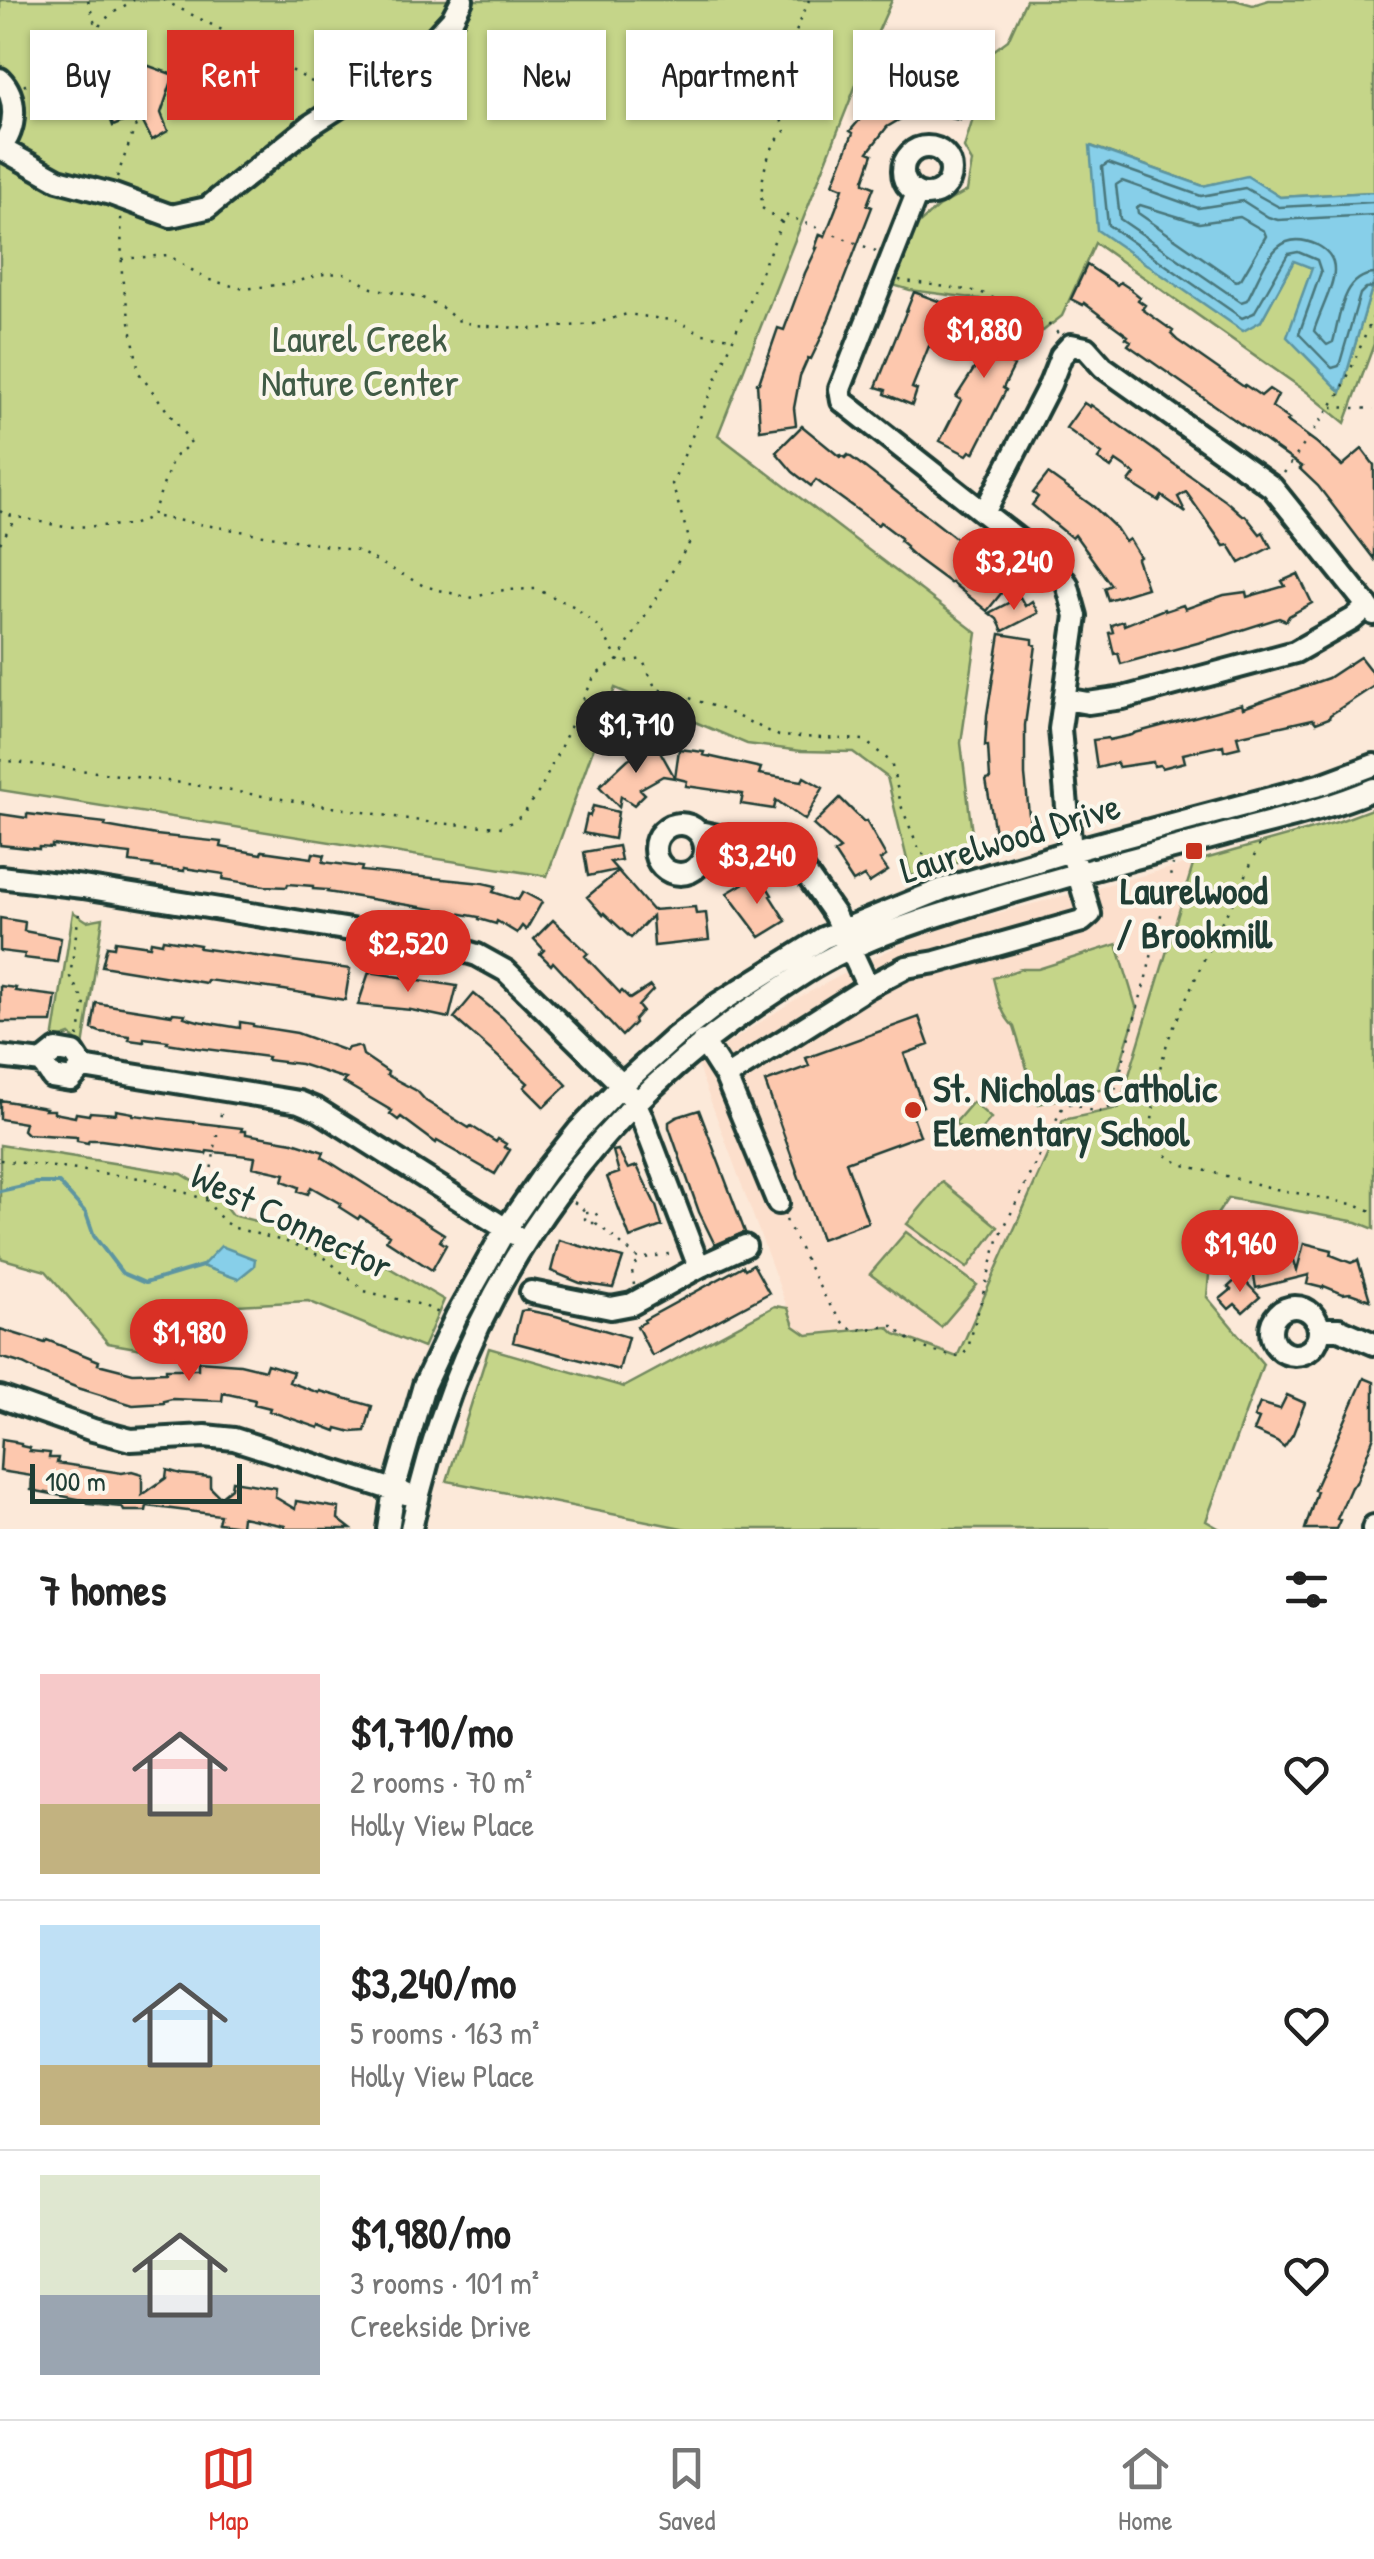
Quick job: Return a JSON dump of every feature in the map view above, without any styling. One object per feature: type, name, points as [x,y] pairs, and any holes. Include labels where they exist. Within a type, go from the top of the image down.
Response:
[{"type":"street","points":[[442,30],[462,0]]},
{"type":"street","points":[[6,87],[14,104],[10,138],[0,148],[58,180],[170,216],[207,208],[318,120]]},
{"type":"street","points":[[726,1077],[906,967],[1082,921],[1090,914],[1071,851],[1060,729],[1076,616],[1067,584],[1056,570],[842,402],[840,389],[917,193]]},
{"type":"street","points":[[984,514],[1061,356],[1071,345],[1086,348],[1102,367],[1272,487],[1371,610],[1295,652],[1124,698],[1088,703],[1065,700]]},
{"type":"street","name":"Laurelwood Drive","points":[[628,1094],[802,974],[846,938],[943,889],[1322,784],[1374,765]]},
{"type":"street","name":"Laurelwood Drive","points":[[388,1529],[394,1490],[424,1385],[456,1317],[515,1235],[566,1183],[628,1094],[675,1036],[719,1002],[823,938],[846,938],[953,910],[1309,811],[1374,789]]},
{"type":"street","points":[[699,832],[784,850],[797,861],[834,914],[868,987]]},
{"type":"street","points":[[0,877],[444,946],[492,962],[522,985],[628,1094],[698,1267]]},
{"type":"street","points":[[703,1042],[726,1077],[778,1203]]},
{"type":"street","points":[[0,1057],[42,1062],[52,1077],[72,1080],[79,1060],[284,1099],[318,1110],[515,1235]]},
{"type":"street","name":"Laurelwood Drive","points":[[412,1529],[450,1390],[515,1235]]},
{"type":"street","points":[[531,1292],[611,1308],[632,1304],[698,1267],[746,1246]]},
{"type":"street","points":[[1319,1328],[1338,1329],[1374,1344]]},
{"type":"street","points":[[0,1398],[131,1440],[205,1436],[234,1439],[418,1498]]},
{"type":"path","points":[[88,0],[97,30]]},
{"type":"path","points":[[97,30],[107,18],[134,0]]},
{"type":"path","points":[[163,0],[222,30]]},
{"type":"path","points":[[782,222],[762,208],[760,187],[776,139],[785,131],[780,100],[790,66],[789,49],[809,0]]},
{"type":"path","points":[[6,87],[30,76]]},
{"type":"path","points":[[136,122],[116,196],[122,276],[138,373],[192,443],[174,458],[152,516]]},
{"type":"path","points":[[0,760],[175,782],[433,824],[503,826],[523,815],[540,790],[595,675],[618,660],[690,542],[672,484],[785,216],[888,266],[909,283],[980,292],[1048,323],[1071,345]]},
{"type":"path","points":[[122,259],[168,254],[206,280],[244,289],[344,273],[372,288],[420,297],[474,325],[533,329],[594,324],[628,314],[677,322],[703,334],[734,338]]},
{"type":"path","points":[[1283,475],[1341,392],[1374,315]]},
{"type":"path","points":[[1331,407],[1374,408]]},
{"type":"path","points":[[0,512],[64,527],[132,525],[152,516],[358,551],[424,586],[470,598],[504,590],[536,589],[574,607],[602,629],[621,663],[642,658],[656,688],[724,710],[779,736],[864,740],[891,762],[902,808],[921,854],[942,856],[962,844]]},
{"type":"path","points":[[0,543],[17,517]]},
{"type":"path","points":[[1258,840],[1258,852],[1218,928],[1168,1040],[1152,1120],[1156,1138],[1163,1153],[1180,1164],[1276,1189],[1358,1204],[1374,1212]]},
{"type":"path","points":[[778,1203],[827,1301],[846,1327],[854,1330],[893,1326],[909,1342],[962,1357],[968,1348],[998,1240],[1062,1108],[1072,1103],[1103,1112],[1111,1106],[1174,863]]},
{"type":"path","points":[[79,1060],[85,1002],[70,977],[83,888]]},
{"type":"path","points":[[1118,1081],[1156,1089]]},
{"type":"path","points":[[206,1200],[224,1090]]},
{"type":"path","name":"West Connector","points":[[0,1160],[147,1180],[206,1200],[224,1222],[325,1258],[364,1291],[422,1305],[441,1314]]},
{"type":"path","points":[[569,1197],[586,1212],[595,1212],[596,1223]]},
{"type":"path","points":[[586,1212],[588,1222],[596,1223],[640,1258],[668,1256],[690,1246]]},
{"type":"path","points":[[638,1300],[632,1271],[640,1258]]},
{"type":"shaded area","name":"St. Nicholas Catholic Elementary School","points":[[1194,862],[1119,1108],[1063,1121],[957,1357],[895,1334],[888,1327],[807,1335],[794,1326],[699,1062],[796,999],[899,945],[952,925]]},
{"type":"green space","name":"Laurel Creek Nature Center","points":[[0,0],[892,0],[879,30],[853,30],[853,93],[718,435],[977,633],[961,743],[975,858],[911,876],[887,777],[853,752],[747,744],[615,688],[547,876],[0,790]]},
{"type":"green space","points":[[1026,0],[1235,0],[1253,5],[1269,0],[1374,0],[1374,192],[1280,197],[1247,177],[1203,186],[1091,146],[1261,321],[1294,260],[1312,268],[1341,392],[1374,281],[1374,344],[1345,423],[1095,243],[1062,316],[1043,331],[980,299],[893,285],[917,225],[938,207],[967,191],[972,162],[964,148],[973,120],[995,120],[995,50],[1008,40]]},
{"type":"green space","points":[[1374,808],[1374,1229],[1357,1222],[1228,1198],[1214,1219],[1207,1297],[1263,1364],[1206,1521],[1220,1529],[687,1529],[447,1481],[489,1348],[624,1387],[775,1306],[788,1308],[794,1326],[807,1335],[888,1327],[895,1334],[957,1357],[1063,1120],[1119,1108],[1194,862]]},
{"type":"green space","points":[[73,912],[87,921],[103,918],[83,1047],[70,1035],[53,1041]]},
{"type":"green space","points":[[1117,944],[1137,1010],[1113,1087],[1038,1104],[1014,1027],[1003,1010],[993,978],[1021,969],[1038,969]]},
{"type":"green space","points":[[973,1102],[991,1118],[973,1139],[955,1123]]},
{"type":"green space","points":[[0,1145],[182,1174],[217,1196],[232,1215],[352,1246],[444,1300],[423,1348],[308,1301],[204,1307],[190,1343],[153,1351],[108,1343],[46,1271],[0,1258]]},
{"type":"green space","points":[[942,1182],[998,1227],[967,1268],[907,1224]]},
{"type":"green space","points":[[906,1232],[977,1285],[941,1327],[870,1274]]},
{"type":"water","points":[[1090,146],[1203,186],[1247,176],[1280,197],[1374,192],[1374,281],[1341,392],[1287,337],[1312,268],[1294,261],[1261,321],[1243,331],[1097,230]]},
{"type":"water","points":[[221,1246],[255,1259],[254,1266],[238,1279],[202,1266]]},
{"type":"building","points":[[147,65],[167,72],[167,95],[161,113],[168,131],[152,140],[142,120],[147,120]]},
{"type":"building","points":[[859,120],[899,120],[887,127],[868,152],[873,154],[864,183],[874,187],[867,205],[872,207],[822,336],[800,376],[794,408],[796,425],[760,430],[757,383],[778,328],[784,330],[820,234],[825,236],[836,208],[843,188],[833,184],[853,133],[850,131]]},
{"type":"building","points":[[1087,265],[1117,285],[1120,282],[1129,288],[1145,305],[1142,309],[1173,331],[1171,334],[1177,340],[1244,387],[1261,396],[1269,389],[1278,395],[1272,407],[1342,466],[1362,449],[1374,465],[1374,559],[1302,467],[1128,345],[1128,336],[1084,303],[1071,299]]},
{"type":"building","points":[[914,292],[949,305],[934,348],[929,346],[912,388],[917,390],[912,405],[876,387]]},
{"type":"building","points":[[993,310],[1026,329],[1010,364],[1014,366],[1003,388],[1006,390],[974,453],[970,451],[967,455],[940,441],[961,400],[956,397],[976,366],[979,353],[959,344],[965,332],[979,337]]},
{"type":"building","points":[[1084,403],[1245,515],[1260,534],[1263,532],[1271,547],[1240,563],[1186,492],[1178,497],[1186,513],[1162,496],[1159,501],[1129,482],[1135,474],[1116,461],[1111,468],[1098,459],[1102,454],[1066,428]]},
{"type":"building","points":[[802,426],[840,457],[848,455],[863,466],[1011,581],[987,611],[916,558],[901,538],[880,522],[878,525],[816,480],[811,486],[793,472],[776,452]]},
{"type":"building","points":[[1048,474],[1094,507],[1125,542],[1129,539],[1140,557],[1137,559],[1147,588],[1108,600],[1104,588],[1111,585],[1075,535],[1072,538],[1032,505],[1038,497],[1033,493]]},
{"type":"building","points":[[1298,574],[1312,603],[1286,621],[1279,618],[1121,664],[1118,653],[1114,654],[1111,625],[1123,621],[1124,625],[1164,609],[1183,605],[1185,609],[1224,595],[1246,592],[1247,597],[1285,586],[1282,581]]},
{"type":"building","points":[[1020,597],[1025,606],[1032,601],[1038,613],[1003,631],[989,613]]},
{"type":"building","points":[[1000,634],[1033,639],[1036,645],[1025,725],[1030,825],[1023,826],[1023,830],[995,833],[985,746]]},
{"type":"building","points":[[1360,657],[1374,675],[1374,686],[1329,718],[1237,736],[1240,747],[1224,751],[1223,745],[1183,754],[1185,762],[1162,768],[1153,762],[1097,768],[1093,740],[1132,735],[1242,704],[1243,708],[1328,678]]},
{"type":"building","points":[[656,744],[675,778],[663,776],[640,789],[645,794],[634,805],[621,796],[619,807],[599,786],[628,759]]},
{"type":"building","points":[[679,749],[761,768],[759,774],[802,781],[804,777],[823,788],[805,820],[776,800],[774,809],[741,804],[743,794],[686,786],[687,781],[675,778]]},
{"type":"building","points":[[840,798],[866,821],[886,856],[880,860],[888,871],[869,883],[864,876],[853,882],[834,853],[840,849],[813,825]]},
{"type":"building","points":[[593,806],[618,812],[614,839],[583,833]]},
{"type":"building","points":[[0,814],[106,823],[105,826],[156,835],[222,842],[221,847],[261,854],[262,851],[312,858],[313,853],[325,855],[323,862],[362,867],[361,871],[483,883],[496,886],[493,892],[518,900],[523,892],[542,902],[526,930],[522,926],[517,933],[497,921],[496,924],[479,917],[327,892],[313,886],[265,886],[223,879],[224,874],[152,867],[130,862],[131,854],[52,845],[39,849],[0,845]]},
{"type":"building","points":[[618,846],[621,860],[610,862],[617,870],[588,876],[584,852]]},
{"type":"building","points":[[618,871],[652,910],[695,907],[696,914],[706,913],[709,940],[654,946],[652,916],[631,938],[587,897]]},
{"type":"building","points":[[751,879],[755,887],[764,882],[786,921],[760,937],[727,893]]},
{"type":"building","points":[[0,918],[25,922],[24,931],[61,938],[57,962],[0,951]]},
{"type":"building","points":[[553,920],[588,953],[585,956],[620,993],[630,999],[650,986],[653,990],[638,1006],[642,1011],[635,1023],[622,1036],[553,962],[551,965],[540,954],[544,950],[534,939]]},
{"type":"building","points":[[163,939],[200,945],[199,948],[350,969],[345,1000],[102,966],[107,946],[114,947],[115,941],[150,946],[151,941],[162,943]]},
{"type":"building","points":[[369,972],[457,986],[449,1018],[358,1005]]},
{"type":"building","points":[[0,986],[56,996],[52,1022],[0,1022]]},
{"type":"building","points":[[474,994],[502,1017],[567,1085],[544,1107],[524,1087],[528,1083],[454,1018]]},
{"type":"building","points":[[96,1003],[185,1014],[184,1017],[198,1021],[240,1028],[240,1022],[253,1024],[297,1033],[346,1051],[357,1046],[387,1075],[469,1128],[496,1142],[498,1139],[510,1150],[495,1174],[436,1143],[401,1117],[398,1120],[390,1114],[392,1111],[343,1082],[346,1079],[300,1064],[267,1060],[268,1057],[144,1038],[144,1042],[129,1040],[130,1036],[100,1032],[92,1029]]},
{"type":"building","points":[[919,1017],[929,1045],[904,1054],[923,1106],[911,1111],[920,1135],[846,1162],[868,1222],[821,1239],[765,1082],[809,1066],[806,1058]]},
{"type":"building","points":[[0,1100],[75,1117],[76,1113],[116,1114],[116,1110],[242,1128],[246,1134],[324,1152],[322,1157],[444,1234],[440,1241],[446,1245],[432,1270],[386,1240],[389,1235],[339,1207],[341,1204],[311,1187],[308,1194],[298,1191],[299,1187],[283,1181],[285,1174],[253,1167],[255,1157],[27,1134],[23,1130],[25,1123],[0,1119]]},
{"type":"building","points":[[699,1110],[745,1232],[715,1245],[669,1127],[669,1122],[677,1117]]},
{"type":"building","points":[[618,1150],[628,1169],[637,1166],[662,1226],[630,1238],[607,1177],[619,1173],[613,1151]]},
{"type":"building","points":[[1287,1237],[1297,1270],[1304,1243],[1332,1250],[1331,1255],[1351,1263],[1358,1260],[1370,1300],[1307,1284],[1309,1275],[1256,1288],[1249,1246]]},
{"type":"building","points":[[559,1240],[623,1258],[613,1288],[580,1283],[551,1271]]},
{"type":"building","points":[[753,1264],[769,1293],[652,1356],[637,1326]]},
{"type":"building","points":[[1240,1276],[1260,1297],[1243,1312],[1235,1304],[1229,1309],[1220,1299]]},
{"type":"building","points":[[521,1311],[628,1337],[619,1370],[513,1342]]},
{"type":"building","points":[[0,1329],[45,1343],[47,1340],[99,1361],[98,1364],[133,1373],[198,1369],[198,1361],[265,1370],[267,1364],[293,1372],[289,1382],[372,1406],[365,1431],[352,1432],[320,1425],[319,1428],[269,1411],[270,1408],[254,1404],[255,1400],[223,1393],[222,1401],[172,1399],[133,1405],[0,1357]]},
{"type":"building","points":[[1364,1378],[1374,1382],[1374,1436],[1356,1483],[1337,1519],[1340,1520],[1336,1529],[1305,1529],[1317,1491],[1314,1490]]},
{"type":"building","points":[[1287,1395],[1305,1403],[1284,1447],[1254,1431],[1259,1419],[1254,1417],[1260,1403],[1280,1409]]},
{"type":"building","points":[[2,1439],[15,1441],[30,1448],[29,1451],[50,1453],[49,1458],[58,1458],[57,1463],[142,1474],[142,1495],[166,1478],[167,1470],[210,1477],[210,1487],[220,1497],[231,1488],[232,1481],[276,1488],[275,1497],[295,1509],[296,1501],[339,1508],[338,1519],[351,1529],[284,1529],[285,1526],[242,1517],[241,1526],[218,1523],[220,1515],[147,1506],[146,1511],[124,1511],[122,1507],[87,1504],[88,1501],[31,1490],[32,1476],[0,1471]]},
{"type":"waterway","points":[[0,1191],[36,1183],[59,1183],[86,1213],[94,1236],[122,1273],[145,1283],[202,1266]]},
{"type":"place","name":"Laurelwood / Brookmill","points":[[1194,851]]},
{"type":"place","name":"St. Nicholas Catholic Elementary School","points":[[913,1110]]}]
